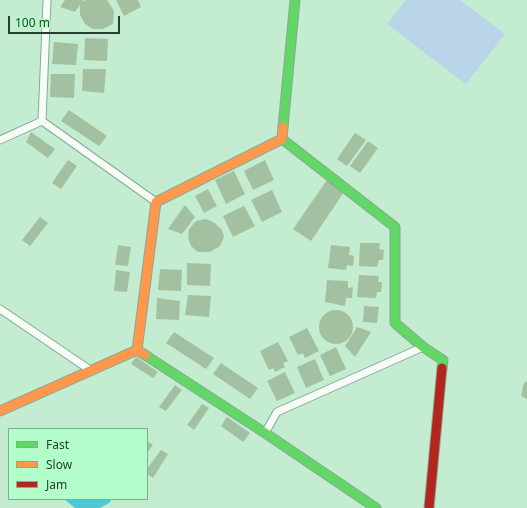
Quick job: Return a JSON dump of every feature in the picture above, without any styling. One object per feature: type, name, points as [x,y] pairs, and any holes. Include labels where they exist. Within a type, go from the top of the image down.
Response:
[{"type":"street","points":[[42,121],[47,0]]},
{"type":"street","points":[[282,139],[295,0]]},
{"type":"street","points":[[0,140],[42,121]]},
{"type":"street","points":[[42,121],[156,202]]},
{"type":"street","points":[[156,202],[282,139]]},
{"type":"street","points":[[282,139],[396,227],[395,322],[423,347],[443,360],[429,508]]},
{"type":"street","points":[[137,350],[156,202]]},
{"type":"street","points":[[0,309],[90,370]]},
{"type":"street","points":[[265,433],[277,412],[423,347]]},
{"type":"street","points":[[0,412],[137,350]]},
{"type":"street","points":[[137,350],[265,433],[376,508]]},
{"type":"shaded area","points":[[406,0],[460,0],[505,34],[466,84],[387,24]]},
{"type":"water","points":[[65,500],[111,500],[100,508],[75,508]]},
{"type":"building","points":[[65,0],[84,0],[82,2],[87,0],[107,0],[114,11],[113,24],[103,29],[93,29],[85,24],[80,15],[80,5],[75,12],[60,7]]},
{"type":"building","points":[[116,0],[138,0],[141,7],[124,16]]},
{"type":"building","points":[[85,38],[108,39],[107,61],[84,60]]},
{"type":"building","points":[[54,42],[78,44],[76,65],[52,64]]},
{"type":"building","points":[[83,69],[106,69],[104,93],[82,91]]},
{"type":"building","points":[[51,74],[75,74],[74,98],[50,97]]},
{"type":"building","points":[[69,110],[107,136],[99,146],[61,121]]},
{"type":"building","points":[[31,132],[55,149],[48,158],[26,142]]},
{"type":"building","points":[[355,133],[366,140],[347,166],[337,159]]},
{"type":"building","points":[[368,141],[378,148],[360,173],[350,166]]},
{"type":"building","points":[[68,160],[77,166],[61,189],[52,183]]},
{"type":"building","points":[[265,160],[274,180],[253,190],[244,171]]},
{"type":"building","points":[[234,171],[245,194],[226,204],[215,180]]},
{"type":"building","points":[[327,180],[344,192],[311,241],[293,229]]},
{"type":"building","points":[[208,189],[217,206],[204,213],[195,196]]},
{"type":"building","points":[[272,190],[282,212],[262,222],[251,200]]},
{"type":"building","points":[[185,205],[195,217],[182,234],[168,229]]},
{"type":"building","points":[[244,206],[255,226],[233,237],[223,216]]},
{"type":"building","points":[[40,217],[48,223],[30,246],[22,240]]},
{"type":"building","points":[[206,219],[215,223],[222,230],[224,237],[220,246],[210,252],[198,252],[191,246],[188,238],[189,229],[196,221]]},
{"type":"building","points":[[360,243],[380,243],[379,249],[384,250],[383,260],[379,260],[377,267],[359,266]]},
{"type":"building","points":[[118,245],[131,247],[128,266],[115,265]]},
{"type":"building","points":[[331,245],[350,247],[349,255],[354,256],[353,266],[347,265],[346,270],[328,268]]},
{"type":"building","points":[[187,263],[211,264],[210,286],[187,285]]},
{"type":"building","points":[[160,269],[182,270],[181,291],[158,290]]},
{"type":"building","points":[[116,270],[130,272],[127,292],[114,291]]},
{"type":"building","points":[[359,275],[379,276],[378,282],[382,282],[381,292],[377,292],[376,298],[357,297]]},
{"type":"building","points":[[327,280],[348,281],[348,288],[353,287],[352,298],[346,298],[345,306],[325,302]]},
{"type":"building","points":[[188,295],[211,296],[209,317],[185,315]]},
{"type":"building","points":[[157,298],[180,301],[179,320],[156,319]]},
{"type":"building","points":[[364,306],[379,307],[377,323],[363,322]]},
{"type":"building","points":[[336,310],[348,315],[353,327],[348,339],[336,344],[324,339],[319,327],[324,315]]},
{"type":"building","points":[[357,327],[371,332],[355,357],[345,346]]},
{"type":"building","points":[[307,328],[319,351],[305,358],[303,353],[298,355],[289,337]]},
{"type":"building","points":[[174,332],[214,358],[206,369],[166,343]]},
{"type":"building","points":[[278,342],[288,361],[283,363],[285,367],[275,372],[273,368],[269,370],[260,351]]},
{"type":"building","points":[[336,347],[346,369],[330,376],[320,355]]},
{"type":"building","points":[[136,357],[158,372],[153,378],[131,364]]},
{"type":"building","points":[[315,359],[324,380],[306,388],[297,367]]},
{"type":"building","points":[[221,363],[258,388],[250,399],[213,374]]},
{"type":"building","points":[[285,372],[295,393],[277,401],[267,381]]},
{"type":"building","points":[[527,381],[527,399],[521,396],[524,383]]},
{"type":"building","points":[[175,385],[182,390],[166,411],[159,407]]},
{"type":"building","points":[[202,404],[209,408],[194,430],[187,425]]},
{"type":"building","points":[[227,417],[250,433],[243,442],[221,426]]},
{"type":"building","points":[[148,442],[153,445],[148,452]]},
{"type":"building","points":[[161,450],[168,454],[153,478],[148,475],[148,468]]},
{"type":"traffic: fast","points":[[283,127],[295,0]]},
{"type":"traffic: fast","points":[[282,139],[395,227],[395,323],[423,347],[443,360],[442,368]]},
{"type":"traffic: fast","points":[[145,355],[265,433],[376,508]]},
{"type":"traffic: slow","points":[[137,350],[156,202],[282,139],[283,127]]},
{"type":"traffic: slow","points":[[0,411],[137,350],[145,355]]},
{"type":"traffic: jam","points":[[429,508],[442,368]]}]
